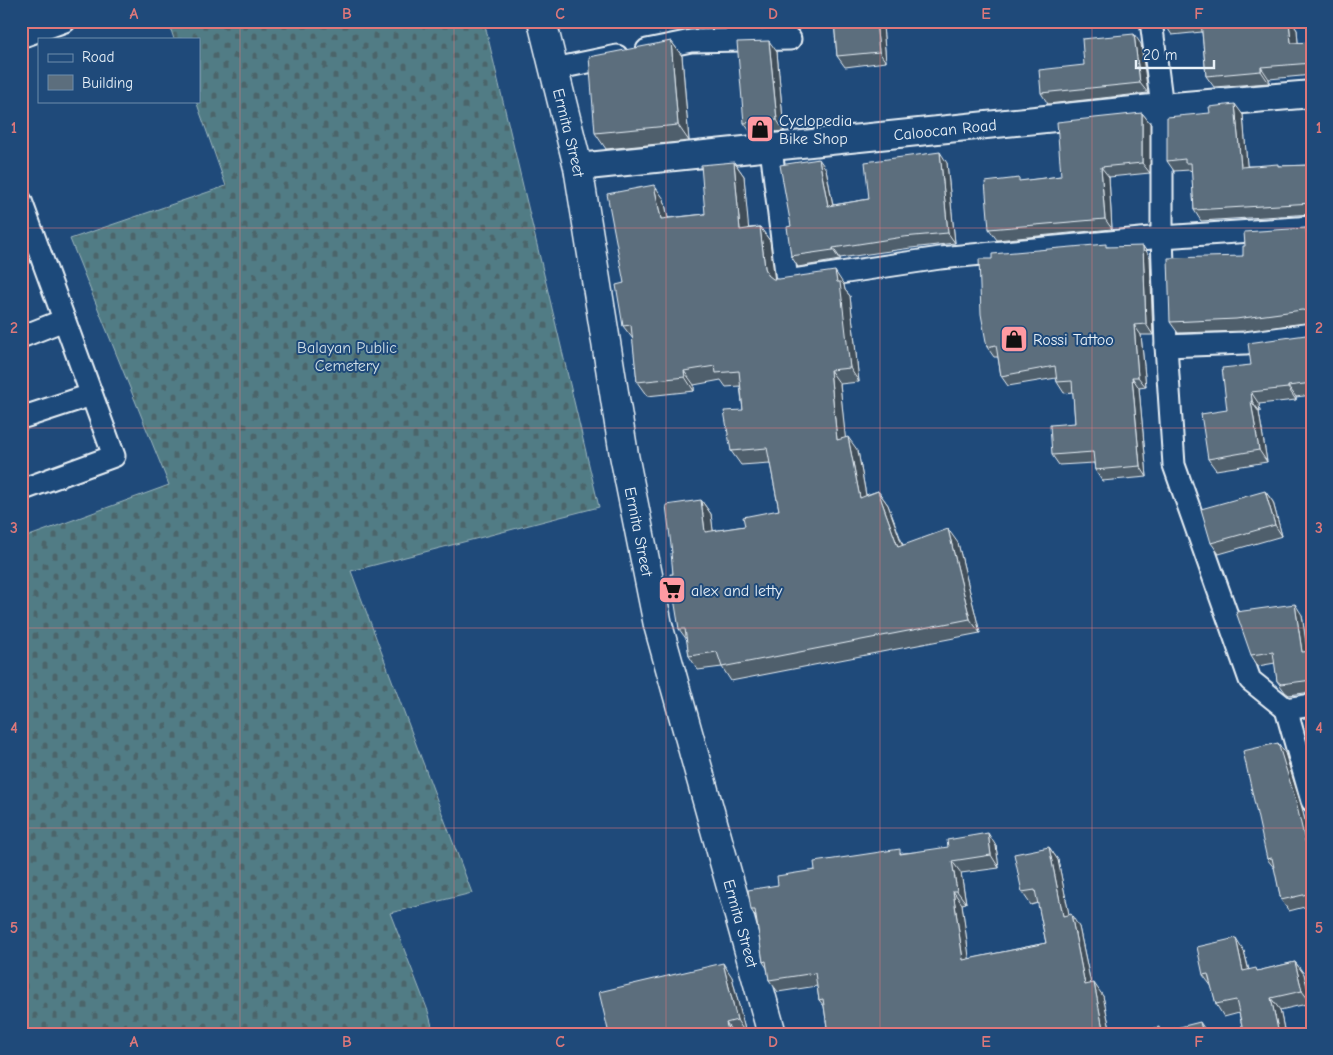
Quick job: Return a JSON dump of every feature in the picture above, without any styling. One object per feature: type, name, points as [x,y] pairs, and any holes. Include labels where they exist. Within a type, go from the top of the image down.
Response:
[{"type":"main road","name":"Ermita Street","points":[[542,21],[578,167],[624,455],[658,625],[772,1034]]},
{"type":"street","points":[[21,37],[65,21]]},
{"type":"street","points":[[1151,21],[1162,108],[1162,237],[1166,346],[1174,465],[1250,680],[1286,709],[1312,801]]},
{"type":"street","points":[[554,69],[691,41],[790,39]]},
{"type":"street","name":"Caloocan Road","points":[[578,167],[1312,94]]},
{"type":"street","points":[[772,148],[787,281],[940,258],[1162,237],[1312,227]]},
{"type":"street","points":[[21,201],[114,456],[21,490]]},
{"type":"street","points":[[21,337],[64,320]]},
{"type":"street","points":[[1166,346],[1246,343],[1312,334]]},
{"type":"street","points":[[21,418],[91,395]]},
{"type":"street","points":[[1286,709],[1312,705]]},
{"type":"green space","name":"Balayan Public Cemetery","points":[[168,21],[484,21],[599,507],[351,571],[472,893],[390,913],[428,1011],[434,1034],[21,1034],[21,539],[169,485],[70,239],[226,186],[196,102],[200,102],[200,38],[174,38]]},
{"type":"building","points":[[834,21],[876,21],[879,52],[837,56]]},
{"type":"building","points":[[1164,21],[1185,21],[1164,23]]},
{"type":"building","points":[[1201,21],[1289,21],[1291,43],[1312,42],[1312,63],[1261,67],[1261,71],[1206,76]]},
{"type":"building","points":[[1134,34],[1140,83],[1041,93],[1039,70],[1084,65],[1082,39]]},
{"type":"building","points":[[671,41],[678,125],[595,133],[589,57]]},
{"type":"building","points":[[769,41],[777,120],[744,123],[737,42]]},
{"type":"building","points":[[1235,104],[1241,167],[1278,164],[1278,166],[1312,165],[1312,203],[1194,210],[1191,163],[1185,163],[1185,159],[1167,161],[1167,117],[1210,113],[1209,107]]},
{"type":"building","points":[[1142,113],[1142,163],[1101,167],[1105,219],[989,229],[985,182],[1019,178],[1019,181],[1061,176],[1057,122]]},
{"type":"building","points":[[940,152],[948,233],[903,237],[791,256],[787,227],[791,226],[780,165],[819,159],[828,206],[869,199],[865,162]]},
{"type":"building","points":[[734,162],[740,230],[760,227],[765,268],[768,275],[773,279],[779,279],[835,271],[837,282],[840,282],[850,368],[830,370],[837,440],[848,437],[860,498],[878,491],[898,547],[948,529],[970,619],[722,667],[717,652],[689,656],[685,629],[679,629],[670,574],[673,574],[672,553],[666,505],[701,500],[705,532],[745,526],[743,517],[779,510],[767,448],[731,451],[724,411],[743,410],[739,371],[716,373],[715,366],[684,371],[685,377],[637,382],[631,325],[623,326],[616,285],[624,283],[607,194],[654,185],[661,219],[705,214],[701,165]]},
{"type":"building","points":[[1306,228],[1310,274],[1312,274],[1312,313],[1302,310],[1236,319],[1170,322],[1168,258],[1243,256],[1243,246],[1245,246],[1244,232]]},
{"type":"building","points":[[1106,244],[1106,247],[1143,246],[1146,324],[1134,325],[1138,377],[1132,377],[1140,466],[1095,470],[1093,452],[1052,455],[1050,425],[1075,423],[1072,381],[1057,382],[1055,366],[1001,376],[996,345],[987,347],[981,314],[979,259],[992,259],[992,254]]},
{"type":"building","points":[[1312,332],[1312,383],[1251,392],[1259,450],[1208,459],[1201,414],[1227,410],[1222,368],[1251,365],[1248,343],[1306,335]]},
{"type":"building","points":[[1265,491],[1275,525],[1211,543],[1201,509]]},
{"type":"building","points":[[1295,604],[1302,652],[1312,651],[1312,680],[1281,684],[1277,681],[1273,652],[1251,655],[1236,612]]},
{"type":"building","points":[[1278,743],[1295,798],[1310,862],[1312,861],[1312,893],[1281,900],[1272,858],[1267,859],[1243,751]]},
{"type":"building","points":[[988,833],[991,855],[952,861],[957,891],[953,891],[963,960],[1046,943],[1035,890],[1022,892],[1014,854],[1049,847],[1063,916],[1071,914],[1085,985],[1094,983],[1104,1034],[828,1034],[823,999],[819,1000],[815,973],[769,980],[766,961],[763,962],[755,910],[751,910],[748,890],[778,885],[777,876],[815,870],[814,862],[900,849],[900,854],[948,847],[947,840]]},
{"type":"building","points":[[1236,938],[1243,971],[1256,968],[1257,971],[1295,962],[1302,991],[1271,998],[1279,1034],[1244,1034],[1236,1000],[1216,1004],[1208,974],[1203,975],[1197,947]]},
{"type":"building","points":[[723,963],[737,1020],[726,1023],[729,1034],[609,1034],[599,992]]},
{"type":"building","points":[[1200,1022],[1203,1034],[1134,1034],[1159,1027],[1160,1032]]},
{"type":"place","name":"Cyclopedia Bike Shop","points":[[760,129]]},
{"type":"place","name":"Rossi Tattoo","points":[[1014,339]]},
{"type":"place","name":"alex and letty","points":[[672,590]]}]
